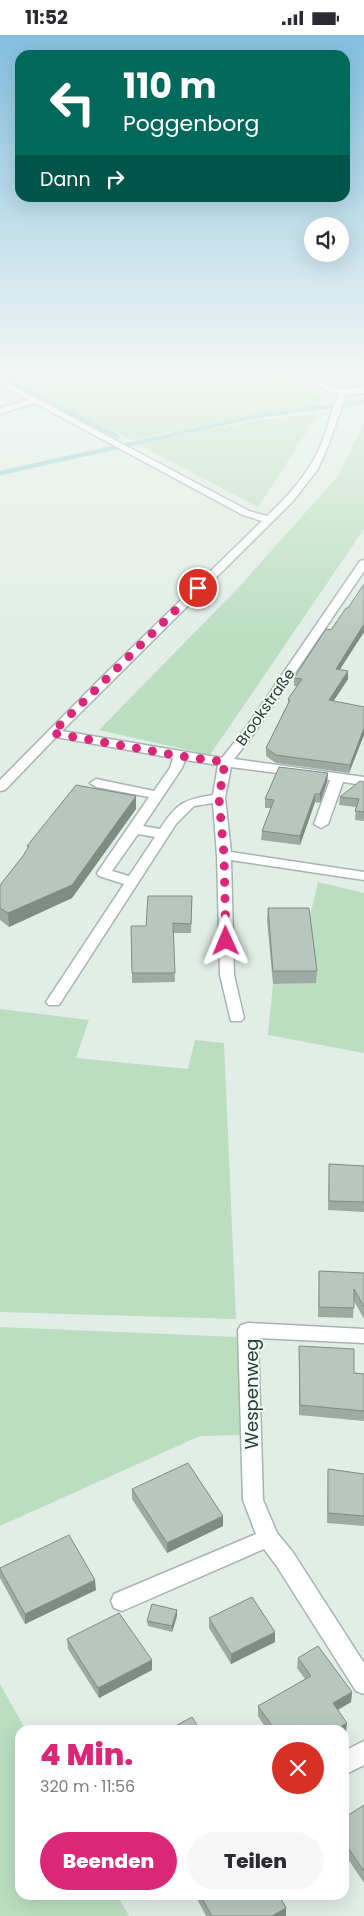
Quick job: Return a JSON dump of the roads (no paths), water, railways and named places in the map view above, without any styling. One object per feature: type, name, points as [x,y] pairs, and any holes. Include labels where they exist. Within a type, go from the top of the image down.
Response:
[{"type":"street","points":[[154,463],[246,513],[270,519]]},
{"type":"street","points":[[0,787],[52,733],[290,499],[316,463]]},
{"type":"street","name":"Brookstraße","points":[[225,762],[250,732],[362,568]]},
{"type":"street","points":[[52,733],[180,756],[364,781]]},
{"type":"street","points":[[132,882],[104,873],[176,768],[180,756]]},
{"type":"street","points":[[225,762],[219,798],[224,855],[227,975],[236,1018]]},
{"type":"street","points":[[321,824],[338,777]]},
{"type":"street","points":[[96,783],[157,795]]},
{"type":"street","points":[[54,1002],[171,822],[190,803],[219,798]]},
{"type":"street","points":[[134,829],[163,834]]},
{"type":"street","points":[[224,855],[364,876]]},
{"type":"street","name":"Wespenweg","points":[[364,1335],[248,1331],[253,1500],[268,1538],[284,1557],[364,1683]]},
{"type":"street","points":[[122,1601],[268,1538]]},
{"type":"street","points":[[349,1760],[364,1752]]},
{"type":"waterway","points":[[0,473],[46,463]]}]
